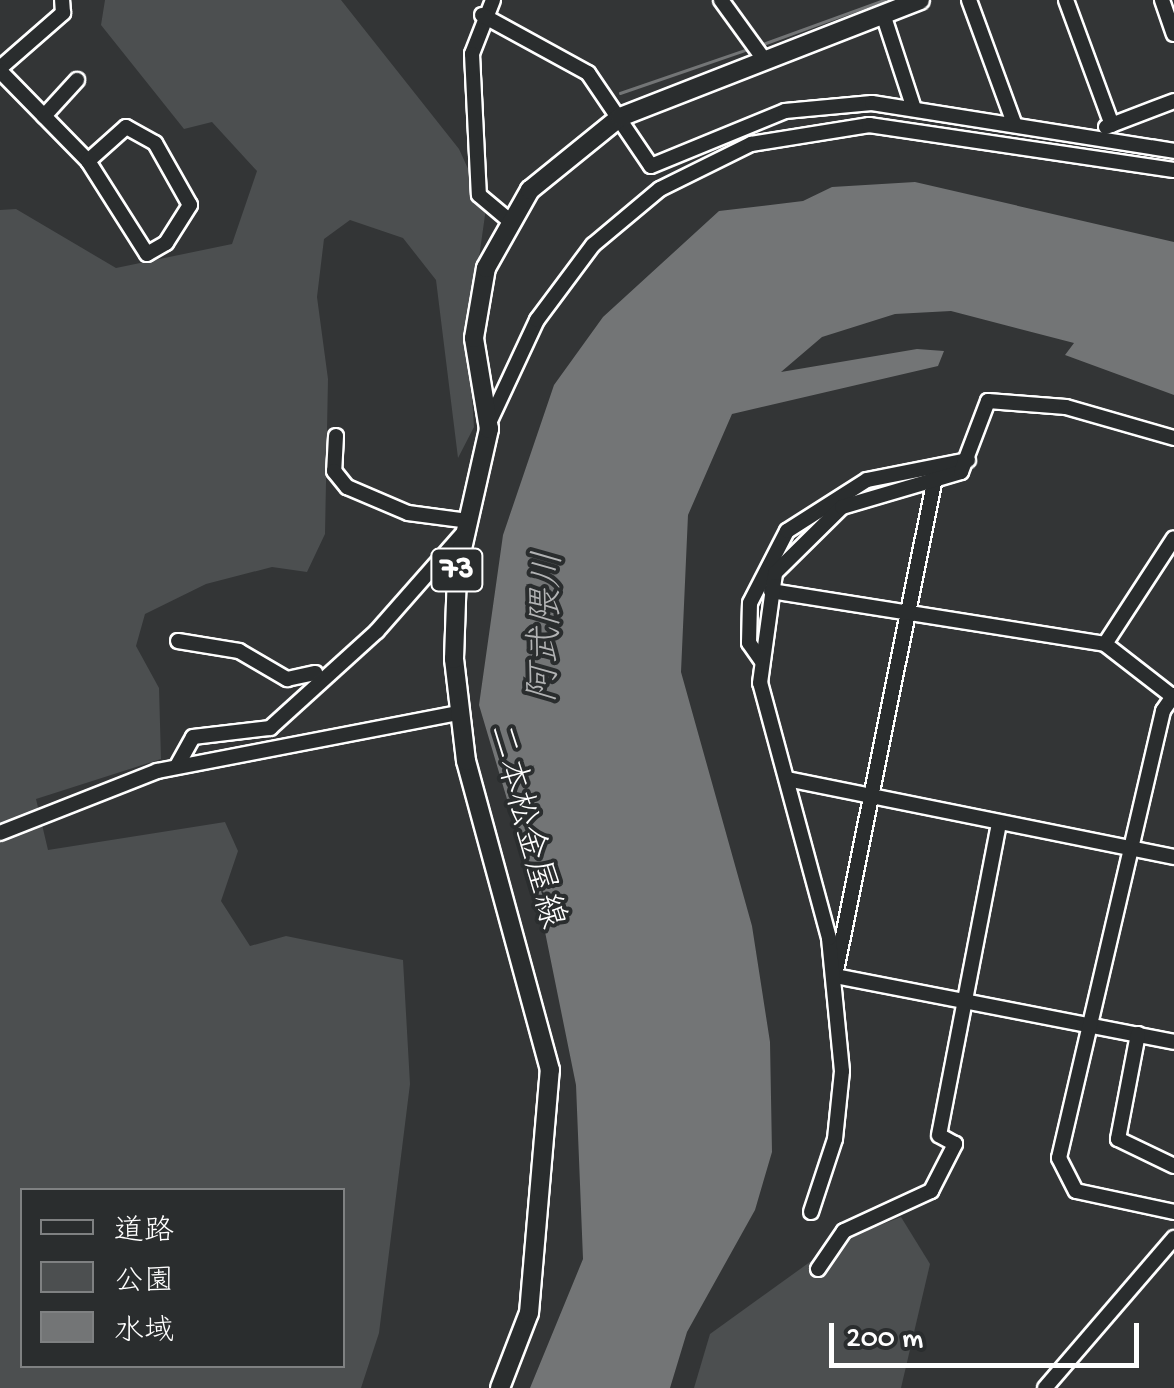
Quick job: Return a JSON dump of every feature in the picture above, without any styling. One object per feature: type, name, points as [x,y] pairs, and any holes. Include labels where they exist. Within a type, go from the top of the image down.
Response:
[{"type":"main road","name":"二本松金屋線","points":[[500,1388],[529,1313],[550,1070],[459,713],[451,616],[488,425],[474,370],[477,298],[508,220],[572,148],[620,116],[758,52],[920,0]]},
{"type":"street","points":[[62,0],[63,13],[0,70],[88,161],[147,254],[166,243],[190,205],[156,143],[126,128],[88,161]]},
{"type":"street","points":[[493,0],[482,15],[472,54],[479,194],[508,220]]},
{"type":"street","points":[[721,0],[758,52]]},
{"type":"street","points":[[969,0],[1014,124]]},
{"type":"street","points":[[1066,0],[1112,125]]},
{"type":"street","points":[[1162,0],[1174,34]]},
{"type":"street","points":[[882,14],[913,106]]},
{"type":"street","points":[[482,15],[576,64],[620,116],[651,166],[785,112],[913,106],[1174,151]]},
{"type":"street","points":[[44,116],[77,80]]},
{"type":"street","points":[[1086,134],[1174,101]]},
{"type":"street","points":[[488,425],[538,320],[593,244],[660,189],[752,144],[869,126],[1174,170]]},
{"type":"street","points":[[811,1212],[839,1109],[835,976],[761,660],[772,591],[790,550],[822,519],[934,482],[968,460],[980,408],[993,400],[1066,407],[1174,438]]},
{"type":"street","points":[[177,766],[192,737],[270,728],[329,667],[378,631],[468,525],[408,513],[347,487],[334,471],[336,436]]},
{"type":"street","points":[[761,660],[749,643],[750,603],[787,531],[867,480],[968,460]]},
{"type":"street","points":[[835,976],[934,482]]},
{"type":"street","points":[[1105,644],[1174,538]]},
{"type":"street","points":[[772,591],[1105,644],[1173,696],[1090,1024],[1062,1176],[1088,1196],[1174,1212]]},
{"type":"street","points":[[178,641],[239,651],[296,682],[329,667]]},
{"type":"street","points":[[0,832],[177,766],[459,713]]},
{"type":"street","points":[[787,779],[1174,857]]},
{"type":"street","points":[[818,1269],[844,1231],[931,1191],[956,1144],[939,1135],[999,823]]},
{"type":"street","points":[[835,976],[1172,1038]]},
{"type":"street","points":[[1138,1034],[1118,1138],[1174,1166]]},
{"type":"street","points":[[1044,1388],[1174,1238]]},
{"type":"green space","points":[[105,0],[341,0],[459,149],[486,208],[468,336],[474,427],[458,458],[436,280],[403,238],[350,220],[324,239],[317,297],[328,379],[325,534],[307,572],[272,567],[206,584],[145,614],[136,646],[159,688],[161,759],[36,799],[48,850],[225,822],[238,851],[221,901],[250,946],[286,936],[403,960],[410,1084],[379,1333],[361,1388],[0,1388],[0,210],[16,209],[116,268],[232,244],[257,171],[212,122],[184,129],[101,25]]},
{"type":"green space","points":[[901,1217],[930,1264],[901,1388],[694,1388],[710,1334],[839,1241]]},
{"type":"water","name":"阿武隈川","points":[[915,182],[1174,242],[1174,395],[1065,355],[1074,343],[951,311],[895,314],[822,337],[781,372],[917,349],[944,351],[938,366],[732,414],[688,515],[681,672],[752,926],[770,1042],[772,1152],[755,1210],[687,1332],[670,1388],[530,1388],[583,1259],[576,1085],[542,917],[479,705],[503,535],[554,385],[603,317],[719,211],[803,201],[832,187]]},
{"type":"waterway","points":[[763,44],[884,0]]},
{"type":"waterway","points":[[620,93],[751,48]]}]
